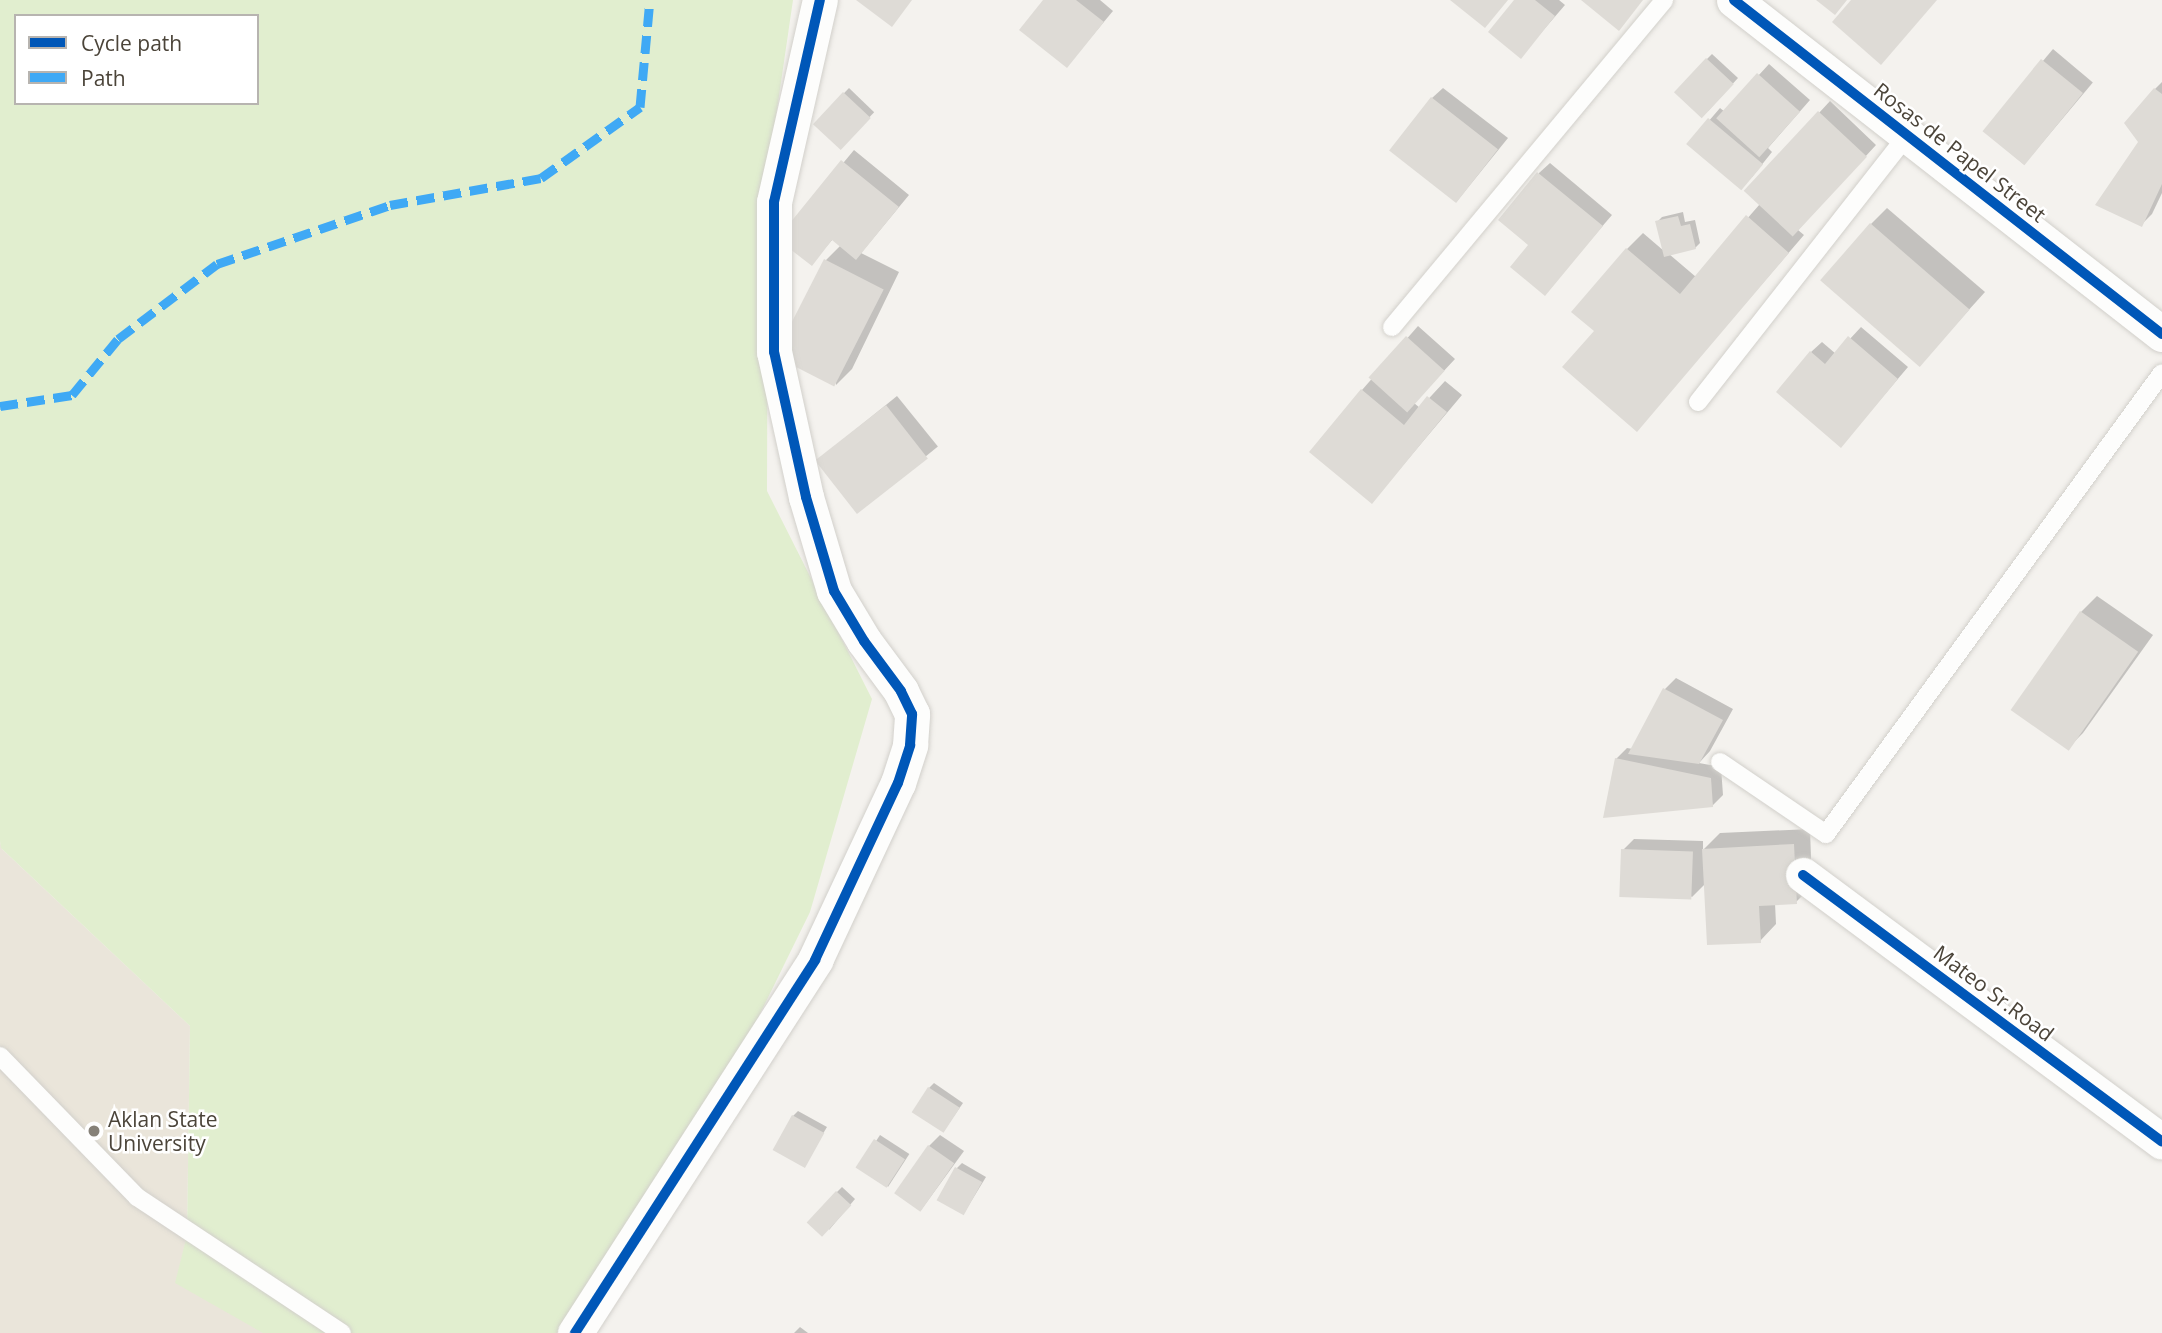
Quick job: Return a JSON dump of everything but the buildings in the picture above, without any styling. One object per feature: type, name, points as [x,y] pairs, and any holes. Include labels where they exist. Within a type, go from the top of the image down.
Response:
[{"type":"street","points":[[575,1333],[814,960],[898,783],[910,745],[912,714],[901,691],[864,641],[834,591],[806,497],[774,352],[774,202],[820,0]]},
{"type":"street","name":"Rosas de Papel Street","points":[[1734,0],[2162,334]]},
{"type":"street","name":"Mateo Sr.Road","points":[[1803,875],[2162,1142]]},
{"type":"lane","points":[[1392,327],[1664,0]]},
{"type":"lane","points":[[1698,402],[1907,135]]},
{"type":"lane","points":[[1720,762],[1826,834],[2162,373]]},
{"type":"lane","points":[[0,1056],[137,1197],[342,1333]]},
{"type":"shaded area","name":"Aklan State University","points":[[0,841],[2,849],[190,1026],[187,1235],[294,1333],[0,1333]]},
{"type":"green space","points":[[0,0],[793,0],[768,171],[767,491],[872,699],[810,912],[638,1262],[561,1333],[263,1333],[175,1283],[187,1235],[190,1026],[1,848]]},
{"type":"marked path","points":[[0,406],[72,395],[118,339],[217,264],[390,205],[541,178],[640,107],[650,0]]},
{"type":"cycle path","points":[[575,1333],[815,960],[898,783],[910,745],[912,714],[901,691],[864,641],[834,591],[806,497],[774,352],[774,202],[820,0]]},
{"type":"cycle path","points":[[1734,0],[2162,334]]},
{"type":"cycle path","points":[[1803,875],[2162,1142]]},
{"type":"place","name":"Aklan State University","points":[[94,1131]]}]
